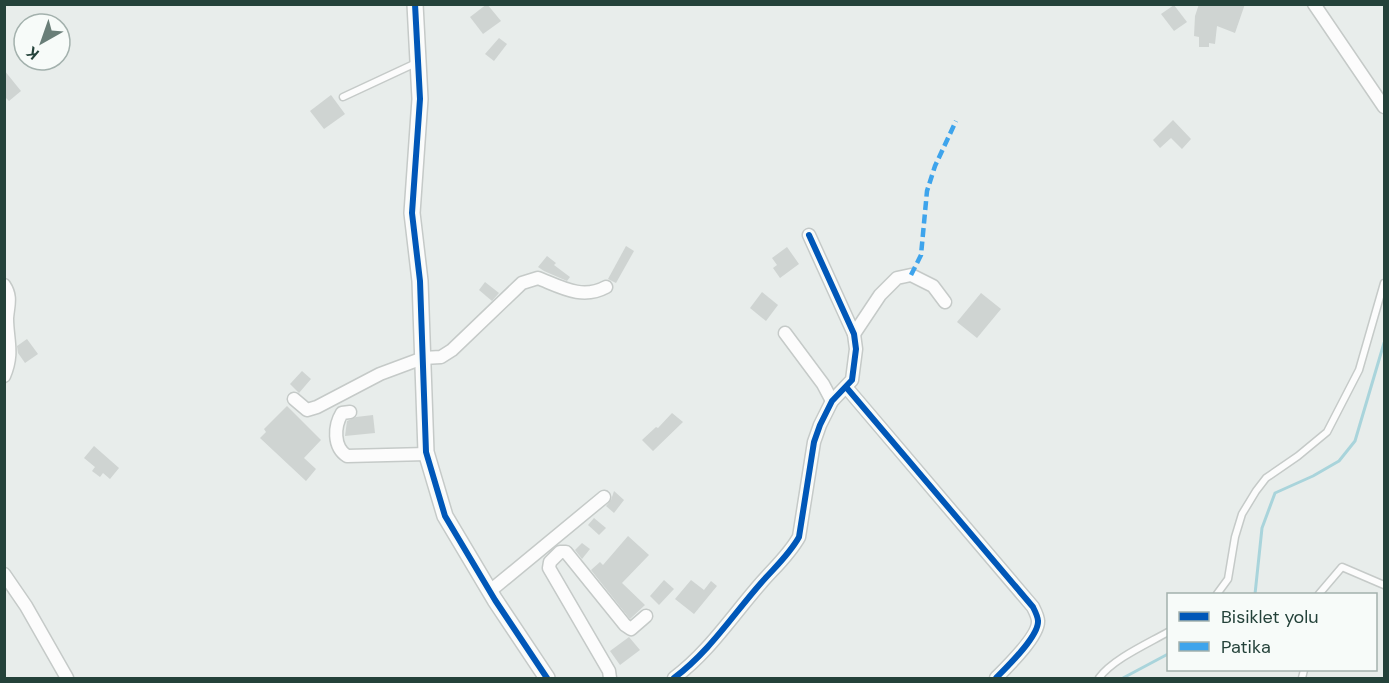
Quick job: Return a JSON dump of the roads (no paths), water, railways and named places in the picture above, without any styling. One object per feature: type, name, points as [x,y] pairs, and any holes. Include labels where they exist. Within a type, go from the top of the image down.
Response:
[{"type":"street","points":[[415,4],[420,99],[412,213],[420,281],[427,454],[445,516],[490,591],[547,678]]},
{"type":"street","points":[[1314,4],[1384,107]]},
{"type":"street","points":[[674,678],[701,656],[761,582],[792,550],[799,537],[814,442],[820,424],[832,401],[852,380],[856,349],[854,334],[809,235]]},
{"type":"street","points":[[854,334],[880,296],[897,278],[911,275],[933,286],[945,302]]},
{"type":"street","points":[[294,399],[307,410],[380,374],[423,358],[441,357],[452,350],[522,283],[538,278],[572,292],[595,293],[606,287]]},
{"type":"street","points":[[4,285],[9,292],[10,300],[7,319],[10,339],[9,365],[4,376]]},
{"type":"street","points":[[785,333],[823,384],[832,401]]},
{"type":"street","points":[[846,387],[1034,607],[1038,621],[1035,630],[1021,651],[996,678]]},
{"type":"street","points":[[350,412],[342,413],[336,422],[337,444],[341,452],[347,456],[427,454]]},
{"type":"street","points":[[490,591],[604,497]]},
{"type":"street","points":[[610,678],[609,670],[549,568],[550,562],[560,552],[566,552],[625,626],[631,629],[646,616]]},
{"type":"street","points":[[4,574],[26,606],[67,678]]},
{"type":"lane","points":[[343,97],[418,62]]},
{"type":"lane","points":[[1218,593],[1228,579],[1235,537],[1242,514],[1256,491],[1266,478],[1327,432],[1359,370],[1384,283]]},
{"type":"lane","points":[[1320,593],[1342,567],[1384,585]]},
{"type":"lane","points":[[1099,678],[1129,654],[1167,633]]},
{"type":"waterway","points":[[1255,593],[1262,528],[1275,493],[1339,461],[1355,441],[1384,343]]},
{"type":"waterway","points":[[1123,678],[1167,655]]}]
